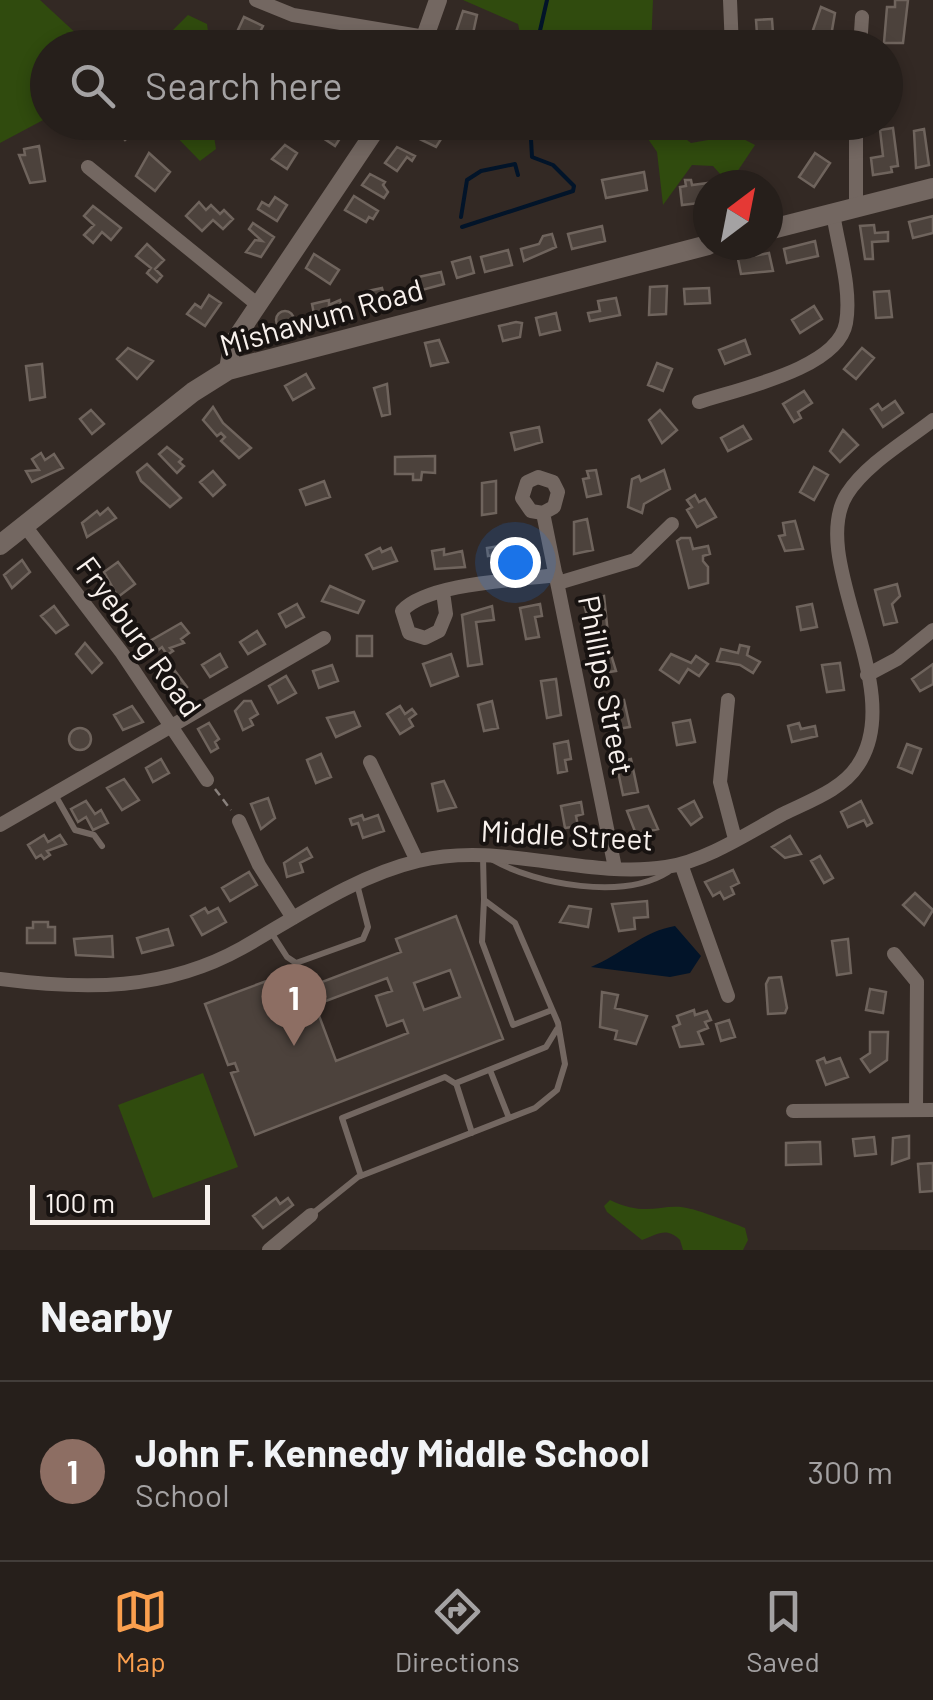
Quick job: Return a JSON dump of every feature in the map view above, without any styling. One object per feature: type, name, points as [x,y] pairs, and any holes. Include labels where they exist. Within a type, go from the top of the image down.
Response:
[{"type":"main road","points":[[783,226],[933,188]]},
{"type":"main road","name":"Mishawum Road","points":[[0,546],[193,392],[228,370],[693,249]]},
{"type":"street","points":[[256,0],[294,15],[366,30]]},
{"type":"street","points":[[427,30],[438,0]]},
{"type":"street","points":[[730,0],[731,30]]},
{"type":"street","points":[[861,30],[862,17]]},
{"type":"street","points":[[228,370],[230,347],[370,140]]},
{"type":"street","points":[[856,140],[856,208]]},
{"type":"street","points":[[88,167],[258,304]]},
{"type":"street","points":[[699,402],[805,365],[825,356],[837,343],[846,317],[833,213]]},
{"type":"street","name":"Middle Street","points":[[0,979],[87,988],[136,984],[205,966],[357,884],[417,861],[483,855],[614,868],[681,864],[835,787],[854,772],[866,752],[873,718],[839,540],[840,509],[858,480],[933,420]]},
{"type":"street","name":"Phillips Street","points":[[542,513],[614,868]]},
{"type":"street","points":[[444,592],[557,579],[632,561],[672,524]]},
{"type":"street","name":"Fryeburg Road","points":[[24,526],[207,780]]},
{"type":"street","points":[[867,674],[897,660],[933,630]]},
{"type":"street","points":[[0,825],[324,638]]},
{"type":"street","points":[[728,700],[720,782],[735,838]]},
{"type":"street","points":[[370,762],[417,861]]},
{"type":"street","points":[[239,821],[293,918]]},
{"type":"street","points":[[681,864],[728,996]]},
{"type":"street","points":[[894,954],[917,982],[916,1110]]},
{"type":"street","points":[[793,1112],[933,1110]]},
{"type":"street","points":[[269,1250],[311,1215]]},
{"type":"lane","points":[[53,792],[75,830],[94,834],[102,846]]},
{"type":"lane","points":[[552,1010],[514,1024],[482,942],[483,855],[530,876],[596,885],[643,884],[681,864]]},
{"type":"lane","points":[[270,931],[287,958],[296,963],[360,941],[368,927],[357,884]]},
{"type":"lane","points":[[311,1215],[361,1176],[545,1102],[560,1084],[566,1064],[558,1023],[516,923],[484,900]]},
{"type":"lane","points":[[456,1084],[546,1047],[556,1036],[558,1023]]},
{"type":"lane","points":[[490,1070],[509,1118]]},
{"type":"lane","points":[[361,1176],[342,1118],[445,1078],[456,1084],[472,1132]]},
{"type":"path","points":[[207,780],[239,821]]},
{"type":"green space","points":[[0,0],[40,0],[72,30],[30,30],[30,127],[0,143]]},
{"type":"green space","points":[[463,0],[653,0],[652,30],[519,30],[518,24]]},
{"type":"green space","points":[[188,15],[207,24],[208,30],[173,30]]},
{"type":"green space","points":[[180,140],[215,140],[216,149],[200,161]]},
{"type":"green space","points":[[649,140],[746,140],[755,145],[738,170],[692,165],[663,205],[657,152]]},
{"type":"green space","points":[[203,1073],[238,1167],[153,1198],[118,1105]]},
{"type":"green space","points":[[610,1200],[635,1208],[695,1210],[745,1228],[748,1240],[743,1250],[683,1250],[680,1240],[670,1233],[642,1240],[607,1212],[604,1206]]},
{"type":"water","points":[[675,926],[701,956],[690,973],[670,977],[591,967],[653,933]]},
{"type":"building","points":[[895,0],[908,0],[903,43],[903,30],[885,30],[887,7],[895,7]]},
{"type":"building","points":[[821,7],[835,13],[832,30],[813,30]]},
{"type":"building","points":[[463,11],[477,15],[474,30],[457,30]]},
{"type":"building","points":[[244,17],[263,26],[261,30],[238,30]]},
{"type":"building","points":[[772,19],[773,30],[757,30],[756,20]]},
{"type":"building","points":[[924,129],[929,165],[916,168],[914,131]]},
{"type":"building","points":[[422,140],[440,140],[436,147]]},
{"type":"building","points":[[881,140],[895,140],[898,166],[891,167],[892,172],[873,175],[871,158],[883,156]]},
{"type":"building","points":[[285,145],[297,153],[287,169],[272,159]]},
{"type":"building","points":[[39,146],[45,181],[30,183],[19,155],[25,155],[24,149]]},
{"type":"building","points":[[397,147],[415,156],[412,161],[407,157],[397,171],[385,163]]},
{"type":"building","points":[[149,153],[170,172],[155,191],[136,176]]},
{"type":"building","points":[[815,153],[830,163],[814,187],[799,177]]},
{"type":"building","points":[[644,172],[647,190],[606,198],[602,180]]},
{"type":"building","points":[[370,174],[385,182],[388,192],[384,198],[362,185]]},
{"type":"building","points":[[685,180],[691,180],[693,204],[682,205],[680,187],[686,186]]},
{"type":"building","points":[[354,196],[378,211],[373,219],[369,217],[366,222],[345,210]]},
{"type":"building","points":[[275,197],[287,205],[277,221],[258,209],[262,202],[269,206]]},
{"type":"building","points":[[199,202],[206,210],[211,205],[220,214],[224,210],[233,219],[223,229],[213,220],[202,231],[186,216]]},
{"type":"building","points":[[93,206],[121,228],[111,240],[102,232],[93,243],[84,235],[94,225],[84,216]]},
{"type":"building","points":[[933,216],[933,233],[913,238],[909,222]]},
{"type":"building","points":[[253,223],[274,237],[261,257],[246,252],[255,240],[262,241],[249,229]]},
{"type":"building","points":[[874,225],[875,233],[888,232],[888,241],[872,242],[873,259],[865,259],[860,226]]},
{"type":"building","points":[[602,226],[605,241],[572,249],[568,234]]},
{"type":"building","points":[[552,234],[556,247],[524,261],[521,249],[539,244],[543,236]]},
{"type":"building","points":[[815,241],[818,256],[787,263],[784,249]]},
{"type":"building","points":[[147,244],[164,260],[155,269],[162,276],[157,282],[147,273],[151,268],[136,256]]},
{"type":"building","points":[[508,250],[512,265],[485,272],[481,257]]},
{"type":"building","points":[[314,254],[339,270],[330,284],[306,268]]},
{"type":"building","points":[[470,257],[474,273],[457,278],[452,262]]},
{"type":"building","points":[[738,260],[771,260],[773,271],[741,274]]},
{"type":"building","points":[[441,272],[444,284],[418,291],[414,278]]},
{"type":"building","points":[[667,286],[666,314],[649,315],[650,287]]},
{"type":"building","points":[[382,288],[386,302],[366,305],[363,292]]},
{"type":"building","points":[[709,288],[710,303],[685,304],[684,289]]},
{"type":"building","points":[[889,291],[892,317],[876,318],[874,292]]},
{"type":"building","points":[[209,295],[221,303],[205,326],[187,314],[195,304],[201,308]]},
{"type":"building","points":[[616,298],[620,315],[590,321],[588,313],[600,311],[598,301]]},
{"type":"building","points":[[329,300],[329,305],[340,300],[343,311],[315,319],[312,304]]},
{"type":"building","points":[[814,306],[822,319],[800,333],[792,320]]},
{"type":"building","points":[[285,311],[292,313],[292,327],[285,329],[278,327],[276,320],[278,313]]},
{"type":"building","points":[[556,313],[560,330],[540,335],[536,318]]},
{"type":"building","points":[[522,323],[520,337],[503,341],[499,326]]},
{"type":"building","points":[[439,340],[448,362],[431,366],[425,343]]},
{"type":"building","points":[[745,340],[750,354],[725,364],[719,350]]},
{"type":"building","points":[[128,348],[153,361],[137,379],[117,359]]},
{"type":"building","points":[[862,348],[874,358],[856,379],[844,369]]},
{"type":"building","points":[[657,363],[672,369],[663,391],[648,385]]},
{"type":"building","points":[[42,364],[45,397],[30,400],[26,366]]},
{"type":"building","points":[[306,374],[314,388],[293,400],[285,386]]},
{"type":"building","points":[[387,384],[390,414],[382,416],[374,388]]},
{"type":"building","points":[[804,391],[812,403],[798,412],[801,418],[794,422],[783,404]]},
{"type":"building","points":[[895,401],[903,413],[883,427],[871,409],[878,404],[882,410]]},
{"type":"building","points":[[213,407],[223,423],[251,448],[239,458],[221,441],[225,437],[221,433],[217,436],[203,420]]},
{"type":"building","points":[[91,410],[104,424],[92,434],[80,419]]},
{"type":"building","points":[[660,410],[677,430],[662,443],[649,420]]},
{"type":"building","points":[[743,426],[751,439],[728,451],[721,438]]},
{"type":"building","points":[[539,427],[542,442],[515,450],[511,433]]},
{"type":"building","points":[[843,430],[858,445],[840,462],[830,451]]},
{"type":"building","points":[[167,447],[182,459],[179,462],[184,466],[177,473],[159,454]]},
{"type":"building","points":[[41,453],[45,460],[54,454],[63,468],[32,482],[26,471],[39,470],[32,459]]},
{"type":"building","points":[[435,456],[435,473],[422,472],[421,480],[413,480],[413,474],[395,474],[395,457]]},
{"type":"building","points":[[147,464],[181,498],[170,507],[141,481],[137,472]]},
{"type":"building","points":[[814,467],[828,475],[814,500],[800,492]]},
{"type":"building","points":[[596,470],[601,494],[587,497],[583,479],[589,478],[587,471]]},
{"type":"building","points":[[664,470],[670,489],[644,504],[642,513],[628,507],[632,479],[639,476],[641,481]]},
{"type":"building","points":[[213,471],[225,485],[213,496],[200,482]]},
{"type":"building","points":[[324,481],[330,497],[306,505],[300,490]]},
{"type":"building","points":[[496,481],[496,513],[482,515],[482,483]]},
{"type":"building","points":[[695,495],[699,502],[705,499],[716,517],[697,527],[687,510],[692,507],[687,500]]},
{"type":"building","points":[[108,508],[116,518],[87,537],[82,523]]},
{"type":"building","points":[[587,519],[593,550],[574,554],[574,522]]},
{"type":"building","points":[[795,521],[803,549],[785,551],[779,536],[785,535],[783,523]]},
{"type":"building","points":[[690,538],[693,549],[708,546],[710,554],[703,556],[703,561],[708,567],[708,583],[689,588],[677,541]]},
{"type":"building","points":[[512,544],[514,559],[495,562],[494,555],[488,556],[487,548]]},
{"type":"building","points":[[380,548],[382,552],[391,548],[397,561],[373,569],[366,555]]},
{"type":"building","points":[[444,549],[444,555],[462,551],[465,567],[435,569],[432,551]]},
{"type":"building","points":[[22,560],[30,572],[12,588],[4,575]]},
{"type":"building","points":[[118,562],[135,584],[118,597],[104,572]]},
{"type":"building","points":[[897,584],[900,596],[892,604],[897,622],[884,625],[875,590]]},
{"type":"building","points":[[330,586],[364,601],[358,613],[322,601]]},
{"type":"building","points":[[604,596],[608,634],[595,637],[593,610],[586,612],[583,600]]},
{"type":"building","points":[[297,604],[304,617],[286,627],[279,614]]},
{"type":"building","points":[[540,604],[542,616],[535,617],[539,637],[526,639],[520,608]]},
{"type":"building","points":[[812,604],[817,627],[801,630],[797,607]]},
{"type":"building","points":[[54,606],[68,625],[56,633],[41,616]]},
{"type":"building","points":[[492,606],[494,620],[476,622],[482,664],[468,666],[462,615]]},
{"type":"building","points":[[181,623],[189,633],[181,639],[184,643],[170,648],[173,651],[167,655],[162,647],[157,651],[150,641]]},
{"type":"building","points":[[257,631],[265,644],[248,654],[240,642]]},
{"type":"building","points":[[357,636],[372,636],[372,656],[357,656]]},
{"type":"building","points":[[85,643],[102,663],[92,673],[76,654]]},
{"type":"building","points":[[740,645],[749,647],[747,655],[760,662],[753,673],[740,665],[717,661],[721,649],[738,653]]},
{"type":"building","points":[[609,648],[616,671],[609,672],[608,667],[598,669],[594,652]]},
{"type":"building","points":[[220,654],[227,667],[210,677],[202,665]]},
{"type":"building","points":[[451,654],[458,676],[431,686],[423,664]]},
{"type":"building","points":[[671,654],[691,663],[696,656],[708,664],[699,676],[688,669],[679,683],[660,670]]},
{"type":"building","points":[[840,663],[844,690],[827,692],[822,665]]},
{"type":"building","points":[[933,664],[933,684],[920,691],[912,679]]},
{"type":"building","points":[[332,665],[338,681],[319,688],[313,671]]},
{"type":"building","points":[[175,671],[187,687],[175,697],[163,681]]},
{"type":"building","points":[[286,676],[296,693],[278,703],[269,686]]},
{"type":"building","points":[[556,679],[561,715],[547,718],[541,681]]},
{"type":"building","points":[[624,700],[630,727],[617,729],[614,716],[606,717],[603,705]]},
{"type":"building","points":[[244,701],[251,701],[258,714],[250,719],[253,725],[243,730],[235,711]]},
{"type":"building","points":[[492,701],[498,728],[484,731],[478,705]]},
{"type":"building","points":[[132,706],[143,722],[123,730],[114,715]]},
{"type":"building","points":[[400,706],[405,714],[412,709],[416,714],[409,719],[413,726],[400,734],[387,714]]},
{"type":"building","points":[[354,712],[360,726],[336,737],[327,718]]},
{"type":"building","points":[[690,720],[695,742],[677,745],[673,723]]},
{"type":"building","points":[[209,723],[219,739],[215,742],[218,748],[211,752],[198,729]]},
{"type":"building","points":[[799,723],[801,729],[815,726],[817,736],[792,742],[788,726]]},
{"type":"building","points":[[76,728],[84,728],[91,739],[84,750],[76,750],[69,743],[69,735]]},
{"type":"building","points":[[568,741],[571,759],[565,760],[567,771],[558,773],[554,744]]},
{"type":"building","points":[[907,744],[921,749],[912,773],[898,767]]},
{"type":"building","points":[[321,754],[331,777],[316,783],[307,760]]},
{"type":"building","points":[[161,759],[169,773],[153,782],[146,768]]},
{"type":"building","points":[[631,759],[638,792],[623,795],[616,762]]},
{"type":"building","points":[[124,779],[139,800],[122,810],[107,788]]},
{"type":"building","points":[[444,781],[456,807],[438,811],[432,784]]},
{"type":"building","points":[[268,798],[275,818],[261,829],[251,804]]},
{"type":"building","points":[[86,801],[95,814],[101,810],[108,823],[93,830],[86,817],[78,822],[71,809]]},
{"type":"building","points":[[694,801],[702,817],[691,825],[679,809]]},
{"type":"building","points":[[861,801],[872,823],[867,826],[864,820],[848,827],[841,812]]},
{"type":"building","points":[[581,802],[583,814],[576,816],[578,826],[565,828],[561,806]]},
{"type":"building","points":[[648,806],[658,829],[636,834],[627,811]]},
{"type":"building","points":[[362,815],[364,820],[378,815],[384,831],[363,838],[358,823],[352,825],[350,819]]},
{"type":"building","points":[[44,835],[48,842],[60,835],[66,844],[47,851],[50,855],[44,859],[41,855],[36,858],[28,845]]},
{"type":"building","points":[[790,836],[801,854],[785,858],[772,847]]},
{"type":"building","points":[[307,848],[312,857],[300,863],[303,872],[287,877],[284,863]]},
{"type":"building","points":[[820,856],[833,878],[824,883],[811,861]]},
{"type":"building","points":[[733,870],[739,883],[731,887],[734,894],[724,899],[720,892],[713,896],[705,882]]},
{"type":"building","points":[[249,872],[257,885],[230,901],[222,888]]},
{"type":"building","points":[[915,893],[933,910],[924,925],[903,905]]},
{"type":"building","points":[[647,901],[648,917],[634,918],[635,929],[619,931],[612,904]]},
{"type":"building","points":[[569,906],[591,909],[588,927],[560,922]]},
{"type":"building","points":[[205,908],[208,913],[218,908],[226,922],[202,935],[191,916]]},
{"type":"building","points":[[456,916],[503,1039],[255,1135],[231,1073],[238,1071],[235,1063],[228,1065],[205,1004],[280,976],[288,995],[401,952],[396,939]],"holes":[[[450,970],[460,997],[424,1010],[414,983]],[[387,978],[392,991],[376,996],[387,1026],[403,1020],[408,1033],[336,1061],[315,1005]]]},
{"type":"building","points":[[33,922],[48,922],[48,927],[55,927],[55,943],[27,943],[27,928],[33,928]]},
{"type":"building","points":[[168,929],[173,945],[142,953],[137,938]]},
{"type":"building","points":[[112,936],[113,957],[76,955],[74,939]]},
{"type":"building","points":[[848,939],[851,973],[837,975],[832,941]]},
{"type":"building","points":[[781,977],[787,1008],[785,1013],[768,1014],[766,984],[769,978]]},
{"type":"building","points":[[870,989],[886,992],[883,1013],[866,1010]]},
{"type":"building","points":[[602,992],[618,995],[615,1008],[647,1016],[636,1044],[615,1039],[617,1031],[600,1027]]},
{"type":"building","points":[[694,1010],[695,1015],[707,1011],[711,1020],[705,1022],[708,1028],[698,1032],[703,1044],[680,1047],[673,1027],[680,1024],[677,1016]]},
{"type":"building","points":[[729,1020],[735,1037],[721,1041],[716,1024]]},
{"type":"building","points":[[870,1032],[888,1032],[887,1060],[870,1072],[861,1059],[870,1053]]},
{"type":"building","points":[[824,1058],[826,1063],[840,1058],[848,1077],[826,1085],[817,1061]]},
{"type":"building","points":[[909,1136],[909,1158],[892,1164],[893,1138]]},
{"type":"building","points":[[874,1137],[876,1154],[855,1156],[853,1139]]},
{"type":"building","points":[[820,1142],[821,1164],[786,1165],[786,1143]]},
{"type":"building","points":[[933,1163],[933,1191],[920,1192],[918,1164]]},
{"type":"building","points":[[276,1198],[280,1204],[288,1198],[293,1205],[263,1228],[253,1216]]},
{"type":"waterway","points":[[540,30],[547,0]]},
{"type":"waterway","points":[[462,227],[573,191],[574,186],[553,165],[532,157],[531,140]]},
{"type":"waterway","points":[[461,217],[467,180],[481,171],[515,164],[518,175]]},
{"type":"place","name":"John F. Kennedy Middle School","points":[[294,1046]]}]
